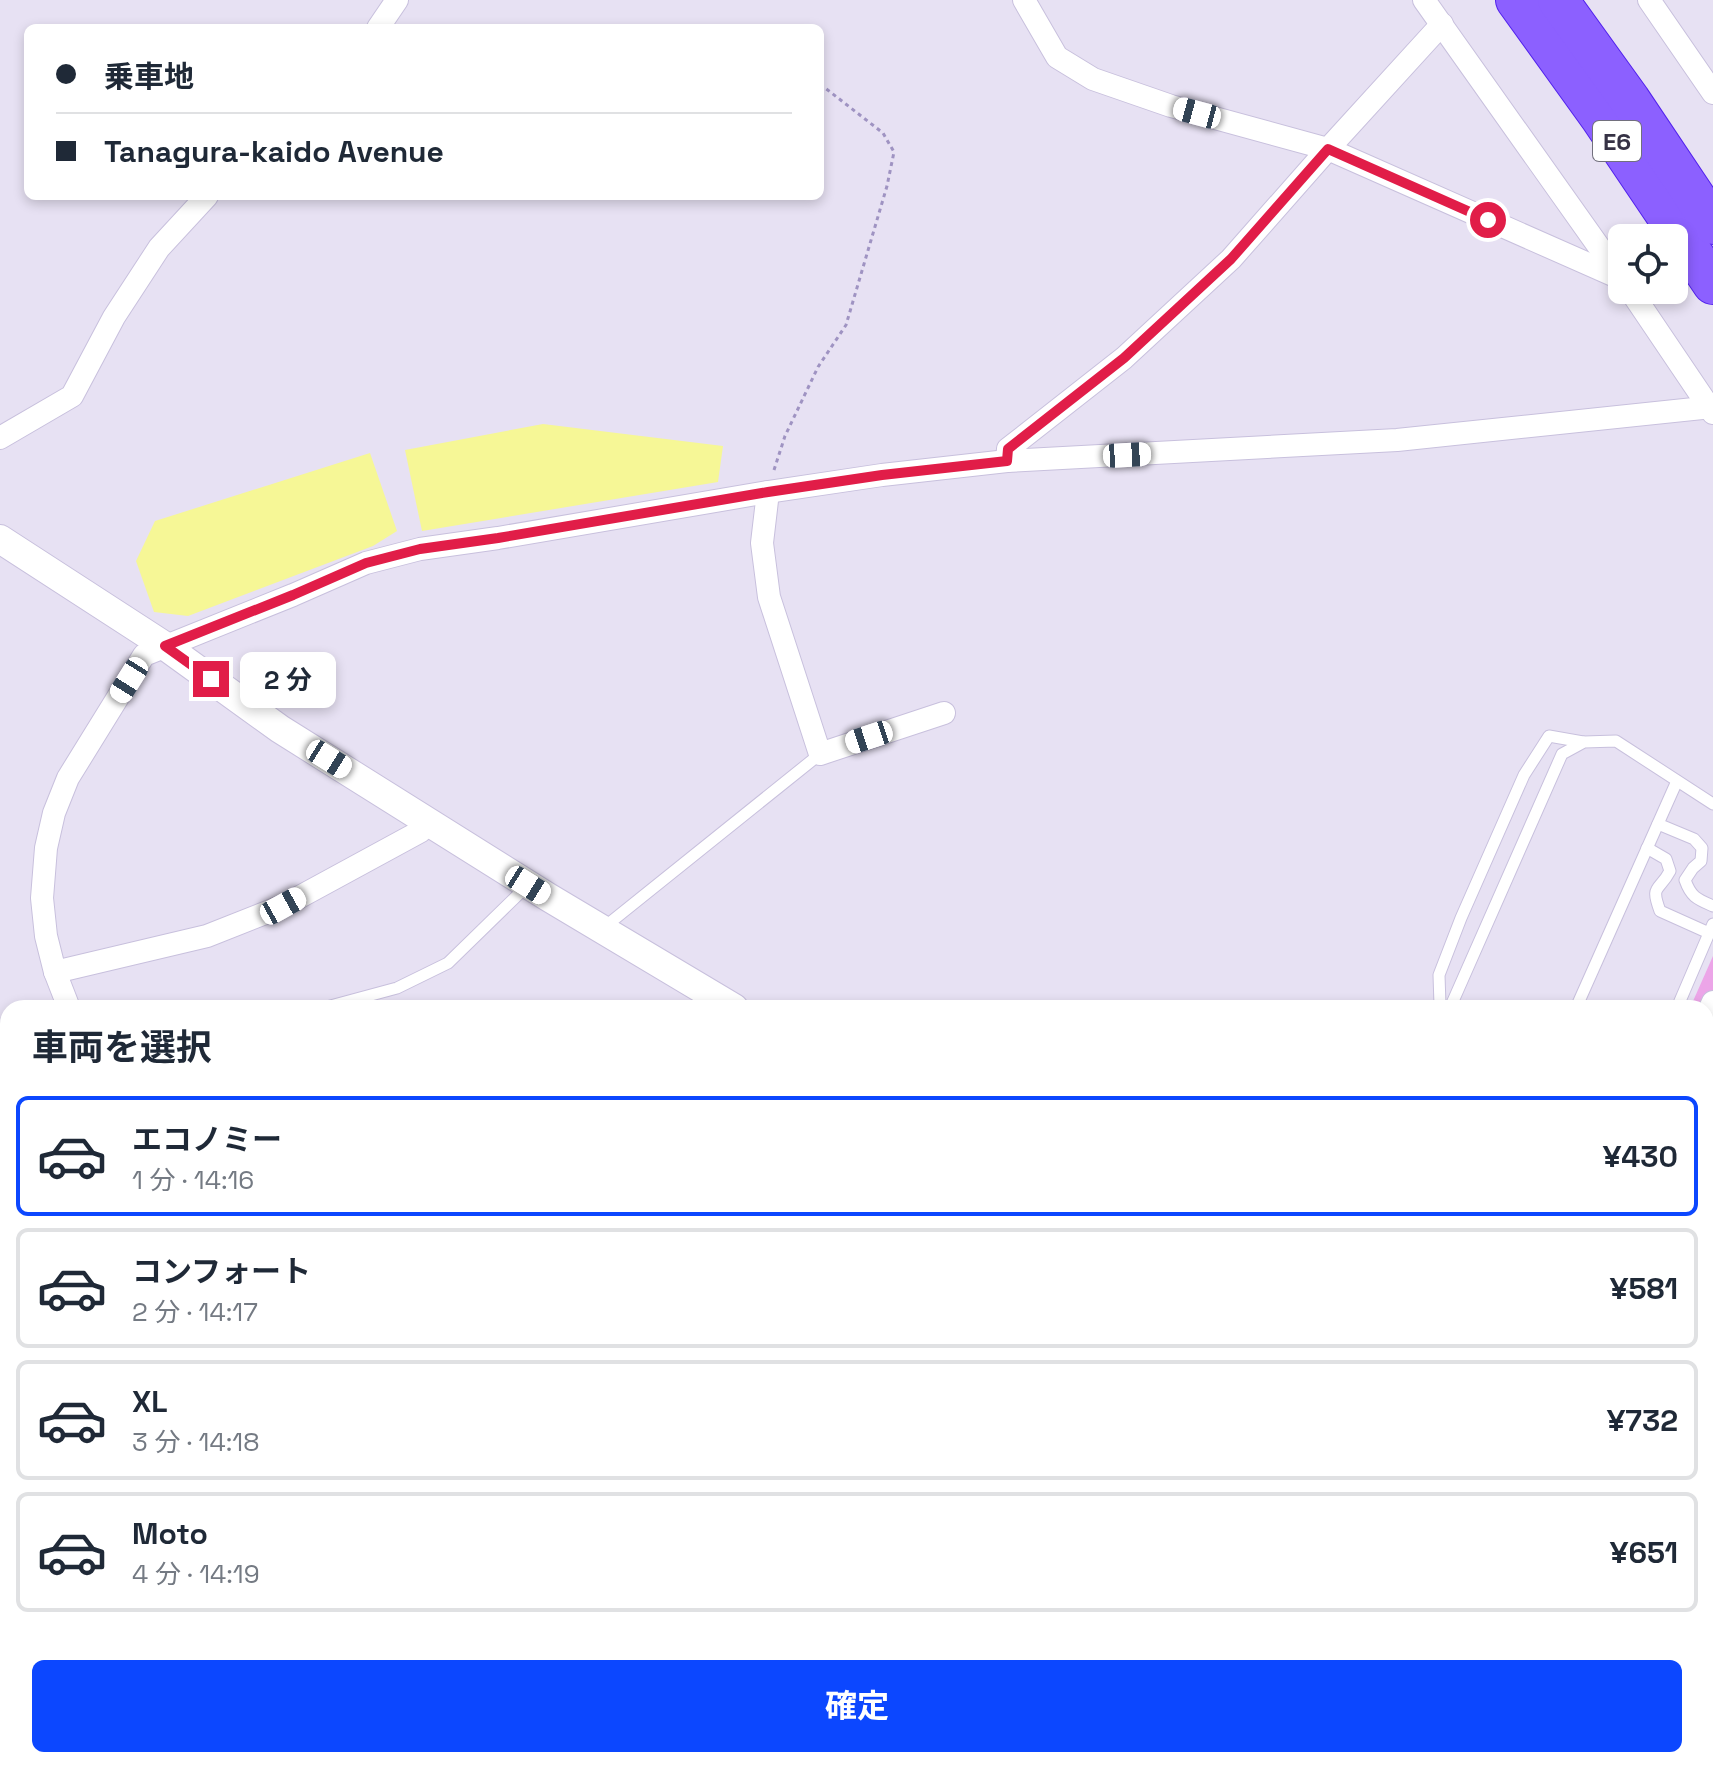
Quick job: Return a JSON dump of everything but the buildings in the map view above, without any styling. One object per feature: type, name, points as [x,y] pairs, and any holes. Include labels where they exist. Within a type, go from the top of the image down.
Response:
[{"type":"highway","name":"E6","points":[[1516,0],[1601,118],[1713,284]]},
{"type":"highway","name":"E6","points":[[1558,0],[1713,224]]},
{"type":"street","points":[[381,24],[397,0]]},
{"type":"street","points":[[1024,0],[1057,57],[1093,79],[1171,106],[1328,149],[1608,273]]},
{"type":"street","points":[[1424,0],[1608,259]]},
{"type":"street","points":[[1649,0],[1713,93]]},
{"type":"street","points":[[1007,461],[1008,449],[1124,358],[1231,259],[1442,24]]},
{"type":"street","points":[[0,438],[72,396],[114,317],[159,248],[203,200]]},
{"type":"street","points":[[66,1000],[46,936],[42,898],[46,848],[54,813],[68,778],[144,655],[366,563],[420,549],[768,492],[1007,461],[1397,440],[1712,410],[1640,304]]},
{"type":"street","points":[[768,492],[762,543],[769,597],[820,754],[944,713]]},
{"type":"street","points":[[0,539],[165,646],[280,729],[528,885],[721,1000]]},
{"type":"street","points":[[55,972],[207,936],[283,906],[421,831],[426,820]]},
{"type":"lane","points":[[1441,1000],[1439,975],[1461,918],[1524,775],[1549,736],[1584,742],[1616,741],[1713,804]]},
{"type":"lane","points":[[1444,1000],[1562,754],[1584,742]]},
{"type":"lane","points":[[601,929],[820,754]]},
{"type":"lane","points":[[1580,1000],[1677,781]]},
{"type":"lane","points":[[1658,824],[1694,839],[1702,848],[1701,861],[1685,880],[1689,892],[1713,906]]},
{"type":"lane","points":[[1647,848],[1666,859],[1670,871],[1657,886],[1654,895],[1660,911],[1711,928],[1680,1000]]},
{"type":"lane","points":[[353,1000],[397,988],[448,963],[528,885]]},
{"type":"path","points":[[768,492],[785,436],[818,367],[846,325],[894,152],[883,133],[824,87]]},
{"type":"shaded area","points":[[543,424],[723,446],[718,482],[422,531],[405,450]]},
{"type":"shaded area","points":[[370,453],[397,531],[373,546],[188,616],[154,612],[136,561],[155,521]]},
{"type":"shaded area","points":[[1713,956],[1713,1000],[1694,1000]]},
{"type":"route","points":[[211,679],[165,646],[366,563],[420,549],[768,492],[1007,461],[1008,449],[1124,358],[1231,259],[1328,149],[1488,220]]}]
